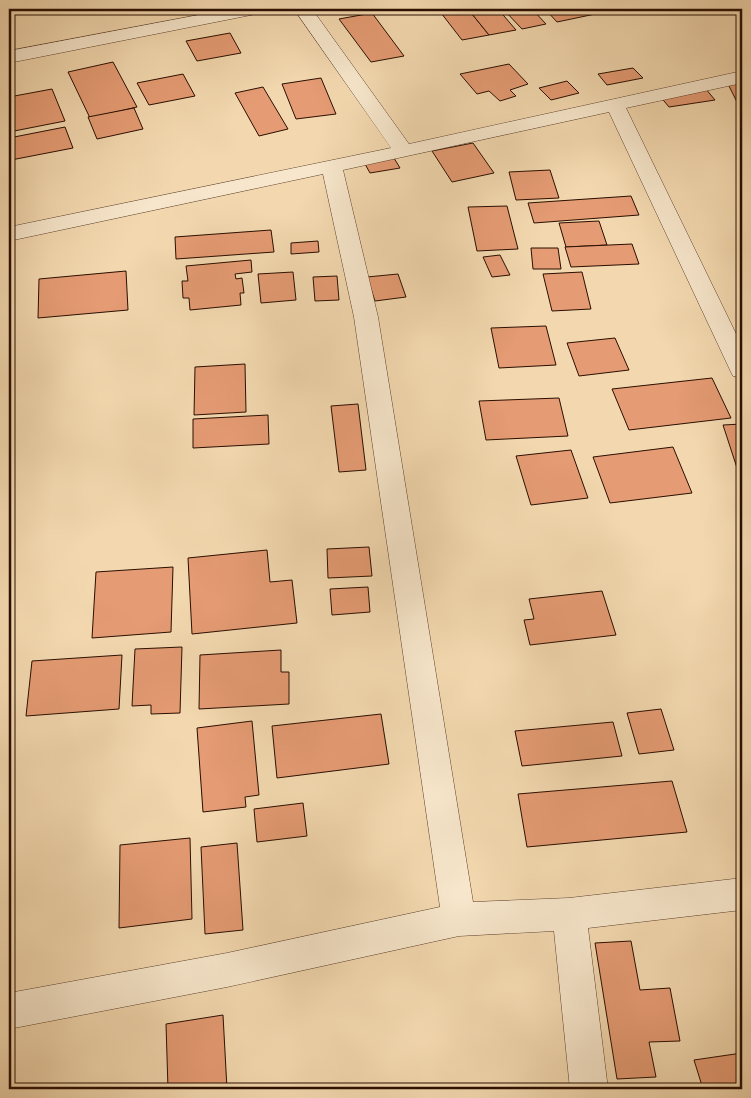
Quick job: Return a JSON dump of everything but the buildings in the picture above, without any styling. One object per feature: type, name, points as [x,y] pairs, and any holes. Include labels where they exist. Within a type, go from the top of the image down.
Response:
[{"type":"street","points":[[9,58],[196,15],[256,9]]},
{"type":"street","points":[[303,9],[404,151]]},
{"type":"street","points":[[9,234],[404,151],[742,77]]},
{"type":"street","points":[[615,105],[742,370]]},
{"type":"street","points":[[332,166],[366,317],[459,919]]},
{"type":"street","points":[[9,1012],[227,970],[459,919],[569,914],[742,894]]},
{"type":"street","points":[[569,914],[589,1089]]}]
